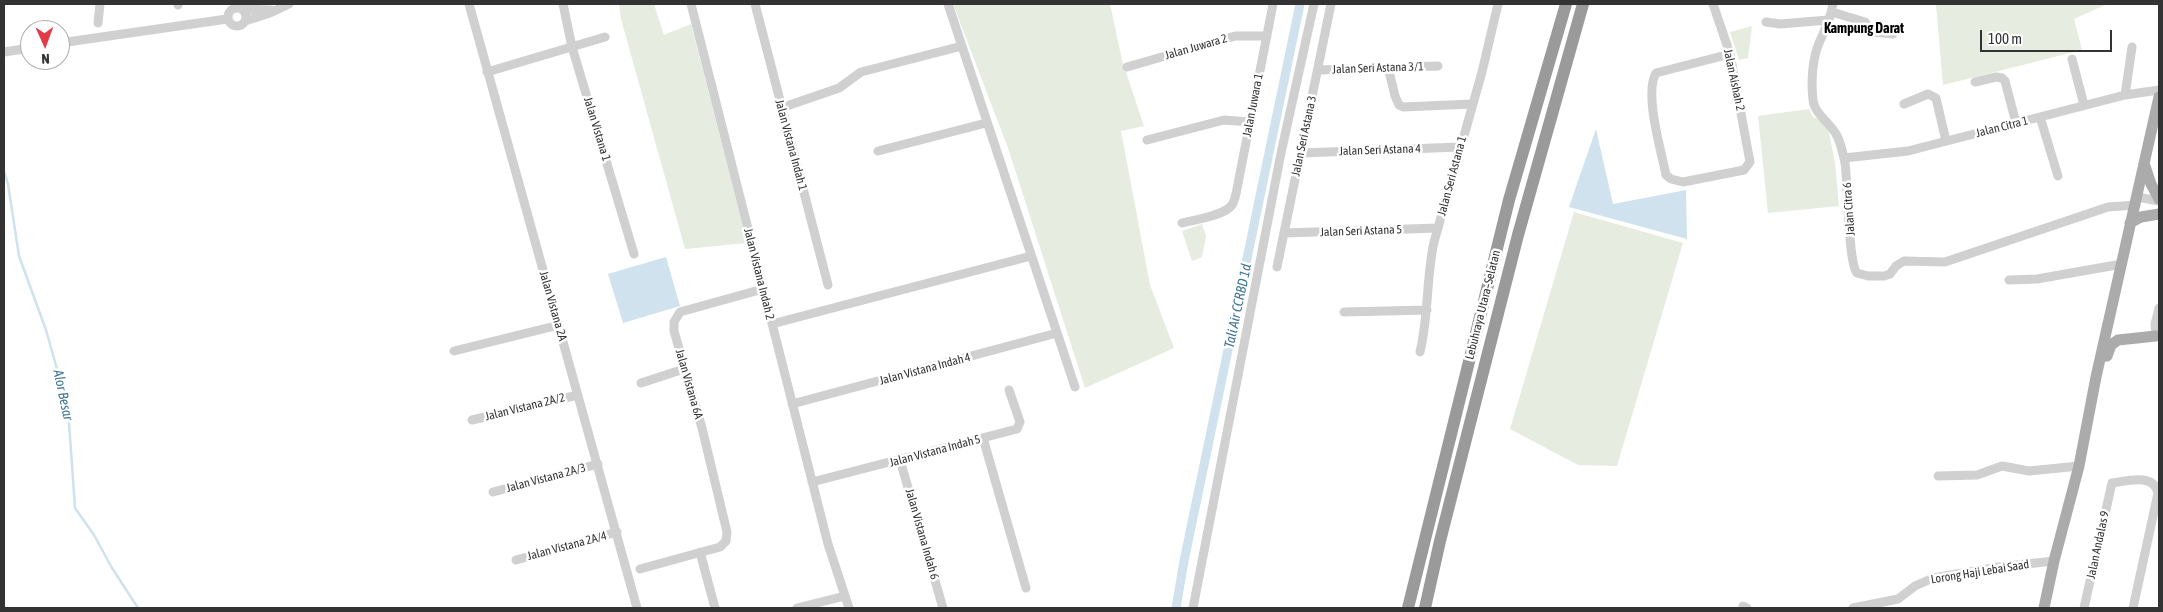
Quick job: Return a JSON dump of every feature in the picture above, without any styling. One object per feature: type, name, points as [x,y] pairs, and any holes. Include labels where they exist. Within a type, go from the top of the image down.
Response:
[{"type":"highway","name":"Lebuhraya Utara–Selatan","points":[[1408,608],[1509,200],[1566,4]]},
{"type":"highway","name":"Lebuhraya Utara–Selatan","points":[[1425,608],[1440,541],[1540,152],[1583,4]]},
{"type":"main road","points":[[2044,608],[2054,561],[2079,466],[2098,369],[2159,97]]},
{"type":"main road","points":[[2145,164],[2148,179],[2159,200]]},
{"type":"main road","points":[[2130,223],[2141,217],[2159,214]]},
{"type":"main road","points":[[2098,369],[2103,365],[2114,342],[2127,338],[2157,336]]},
{"type":"street","points":[[98,23],[100,4]]},
{"type":"street","name":"Jalan Vistana 2A","points":[[468,4],[638,608]]},
{"type":"street","name":"Jalan Vistana 1","points":[[563,4],[572,47],[634,254]]},
{"type":"street","name":"Jalan Vistana Indah 2","points":[[691,4],[828,544],[849,608]]},
{"type":"street","name":"Jalan Vistana Indah 1","points":[[754,4],[828,285]]},
{"type":"street","points":[[948,4],[986,123],[1076,388]]},
{"type":"street","name":"Jalan Juwara 1","points":[[1182,223],[1213,216],[1232,205],[1236,194],[1273,4]]},
{"type":"street","points":[[1193,608],[1280,153],[1314,4]]},
{"type":"street","name":"Jalan Seri Astana 3","points":[[1277,268],[1331,4]]},
{"type":"street","name":"Jalan Seri Astana 1","points":[[1420,352],[1427,310],[1429,268],[1498,4]]},
{"type":"street","name":"Jalan Aishah 2","points":[[1713,4],[1730,54],[1750,158],[1744,170],[1683,182],[1671,179],[1666,174],[1654,115],[1651,91],[1656,72],[1730,54]]},
{"type":"street","points":[[227,19],[228,13],[233,8],[263,10],[286,6]]},
{"type":"street","points":[[227,19],[234,26],[241,25],[245,21],[286,6]]},
{"type":"street","points":[[242,9],[246,14],[245,21]]},
{"type":"street","points":[[1766,22],[1780,24],[1831,12],[1865,22],[1873,32],[1893,34]]},
{"type":"street","name":"Jalan Citra 6","points":[[1831,12],[1817,52],[1813,98],[1817,113],[1827,120],[1838,136],[1844,158],[1849,199],[1853,265],[1855,270],[1861,275],[1884,276],[1890,274],[1896,266],[1904,261],[1945,262],[2108,207],[2136,204]]},
{"type":"street","points":[[70,42],[227,19]]},
{"type":"street","points":[[487,72],[605,36]]},
{"type":"street","name":"Jalan Juwara 2","points":[[1127,67],[1235,36],[1267,36]]},
{"type":"street","points":[[781,108],[826,94],[845,85],[861,72],[962,46]]},
{"type":"street","points":[[2125,95],[2132,47]]},
{"type":"street","points":[[4,52],[20,50]]},
{"type":"street","points":[[2072,59],[2084,105]]},
{"type":"street","name":"Jalan Seri Astana 3/1","points":[[1318,70],[1438,66]]},
{"type":"street","points":[[1388,67],[1399,105],[1472,104]]},
{"type":"street","points":[[1975,82],[1996,77],[2002,78],[2005,82],[2016,123]]},
{"type":"street","name":"Jalan Citra 1","points":[[1844,158],[1896,153],[2125,95],[2159,90]]},
{"type":"street","points":[[1904,104],[1928,94],[1936,98],[1946,141]]},
{"type":"street","points":[[2040,117],[2058,176]]},
{"type":"street","points":[[1147,140],[1224,120],[1250,122]]},
{"type":"street","points":[[878,151],[986,123]]},
{"type":"street","name":"Jalan Seri Astana 4","points":[[1301,153],[1460,148]]},
{"type":"street","points":[[2136,204],[2159,200]]},
{"type":"street","points":[[2136,204],[2159,214]]},
{"type":"street","name":"Jalan Seri Astana 5","points":[[1284,233],[1438,228]]},
{"type":"street","points":[[772,324],[1032,256]]},
{"type":"street","points":[[2009,280],[2037,280],[2122,264]]},
{"type":"street","name":"Jalan Vistana 6A","points":[[700,552],[720,547],[726,541],[727,532],[707,447],[674,331],[674,322],[680,312],[763,289]]},
{"type":"street","points":[[2157,336],[2155,324],[2159,308]]},
{"type":"street","points":[[1344,312],[1427,310]]},
{"type":"street","points":[[454,351],[559,325]]},
{"type":"street","name":"Jalan Vistana Indah 4","points":[[792,404],[1057,333]]},
{"type":"street","points":[[641,383],[684,369]]},
{"type":"street","name":"Jalan Vistana Indah 5","points":[[812,482],[1019,427],[1020,422],[1009,390]]},
{"type":"street","name":"Jalan Vistana 2A/2","points":[[472,420],[578,394]]},
{"type":"street","points":[[983,438],[1026,588]]},
{"type":"street","name":"Jalan Vistana Indah 6","points":[[900,460],[943,608]]},
{"type":"street","name":"Jalan Vistana 2A/3","points":[[494,492],[598,464]]},
{"type":"street","points":[[1938,476],[1976,475],[2002,466],[2029,471],[2079,466]]},
{"type":"street","name":"Jalan Andalas 9","points":[[2084,608],[2112,482],[2149,480],[2155,485],[2158,493],[2133,608]]},
{"type":"street","name":"Jalan Vistana 2A/4","points":[[516,560],[617,532]]},
{"type":"street","points":[[640,569],[700,552],[715,608]]},
{"type":"street","name":"Lorong Haji Lebai Saad","points":[[1853,608],[1898,600],[1915,586],[1933,578],[1999,567],[2054,561]]},
{"type":"street","points":[[797,608],[845,596]]},
{"type":"shaded area","points":[[619,4],[654,4],[664,35],[691,24],[747,243],[685,249],[621,19]]},
{"type":"shaded area","points":[[953,4],[1110,4],[1122,60],[1144,126],[1121,131],[1150,285],[1174,348],[1085,388],[1008,148]]},
{"type":"shaded area","points":[[1936,4],[2105,5],[2074,19],[2082,50],[1943,85]]},
{"type":"shaded area","points":[[1752,26],[1748,58],[1739,60],[1730,32]]},
{"type":"shaded area","points":[[1809,109],[1813,117],[1827,122],[1835,163],[1839,206],[1768,213],[1758,116]]},
{"type":"shaded area","points":[[1574,212],[1683,243],[1617,466],[1578,465],[1510,429]]},
{"type":"shaded area","points":[[1202,224],[1206,236],[1202,257],[1192,261],[1182,231]]},
{"type":"water","points":[[1596,129],[1613,204],[1686,190],[1687,239],[1569,207]]},
{"type":"water","points":[[666,257],[680,306],[623,323],[608,274]]},
{"type":"waterway","name":"Tali Air CCRBD 1d","points":[[1176,608],[1184,561],[1300,4]]},
{"type":"waterway","name":"Alor Besar","points":[[4,171],[8,184],[19,256],[46,330],[68,408],[75,508],[94,535],[112,568],[138,608]]},
{"type":"district","name":"Kampung Darat","points":[[1864,29]]}]
